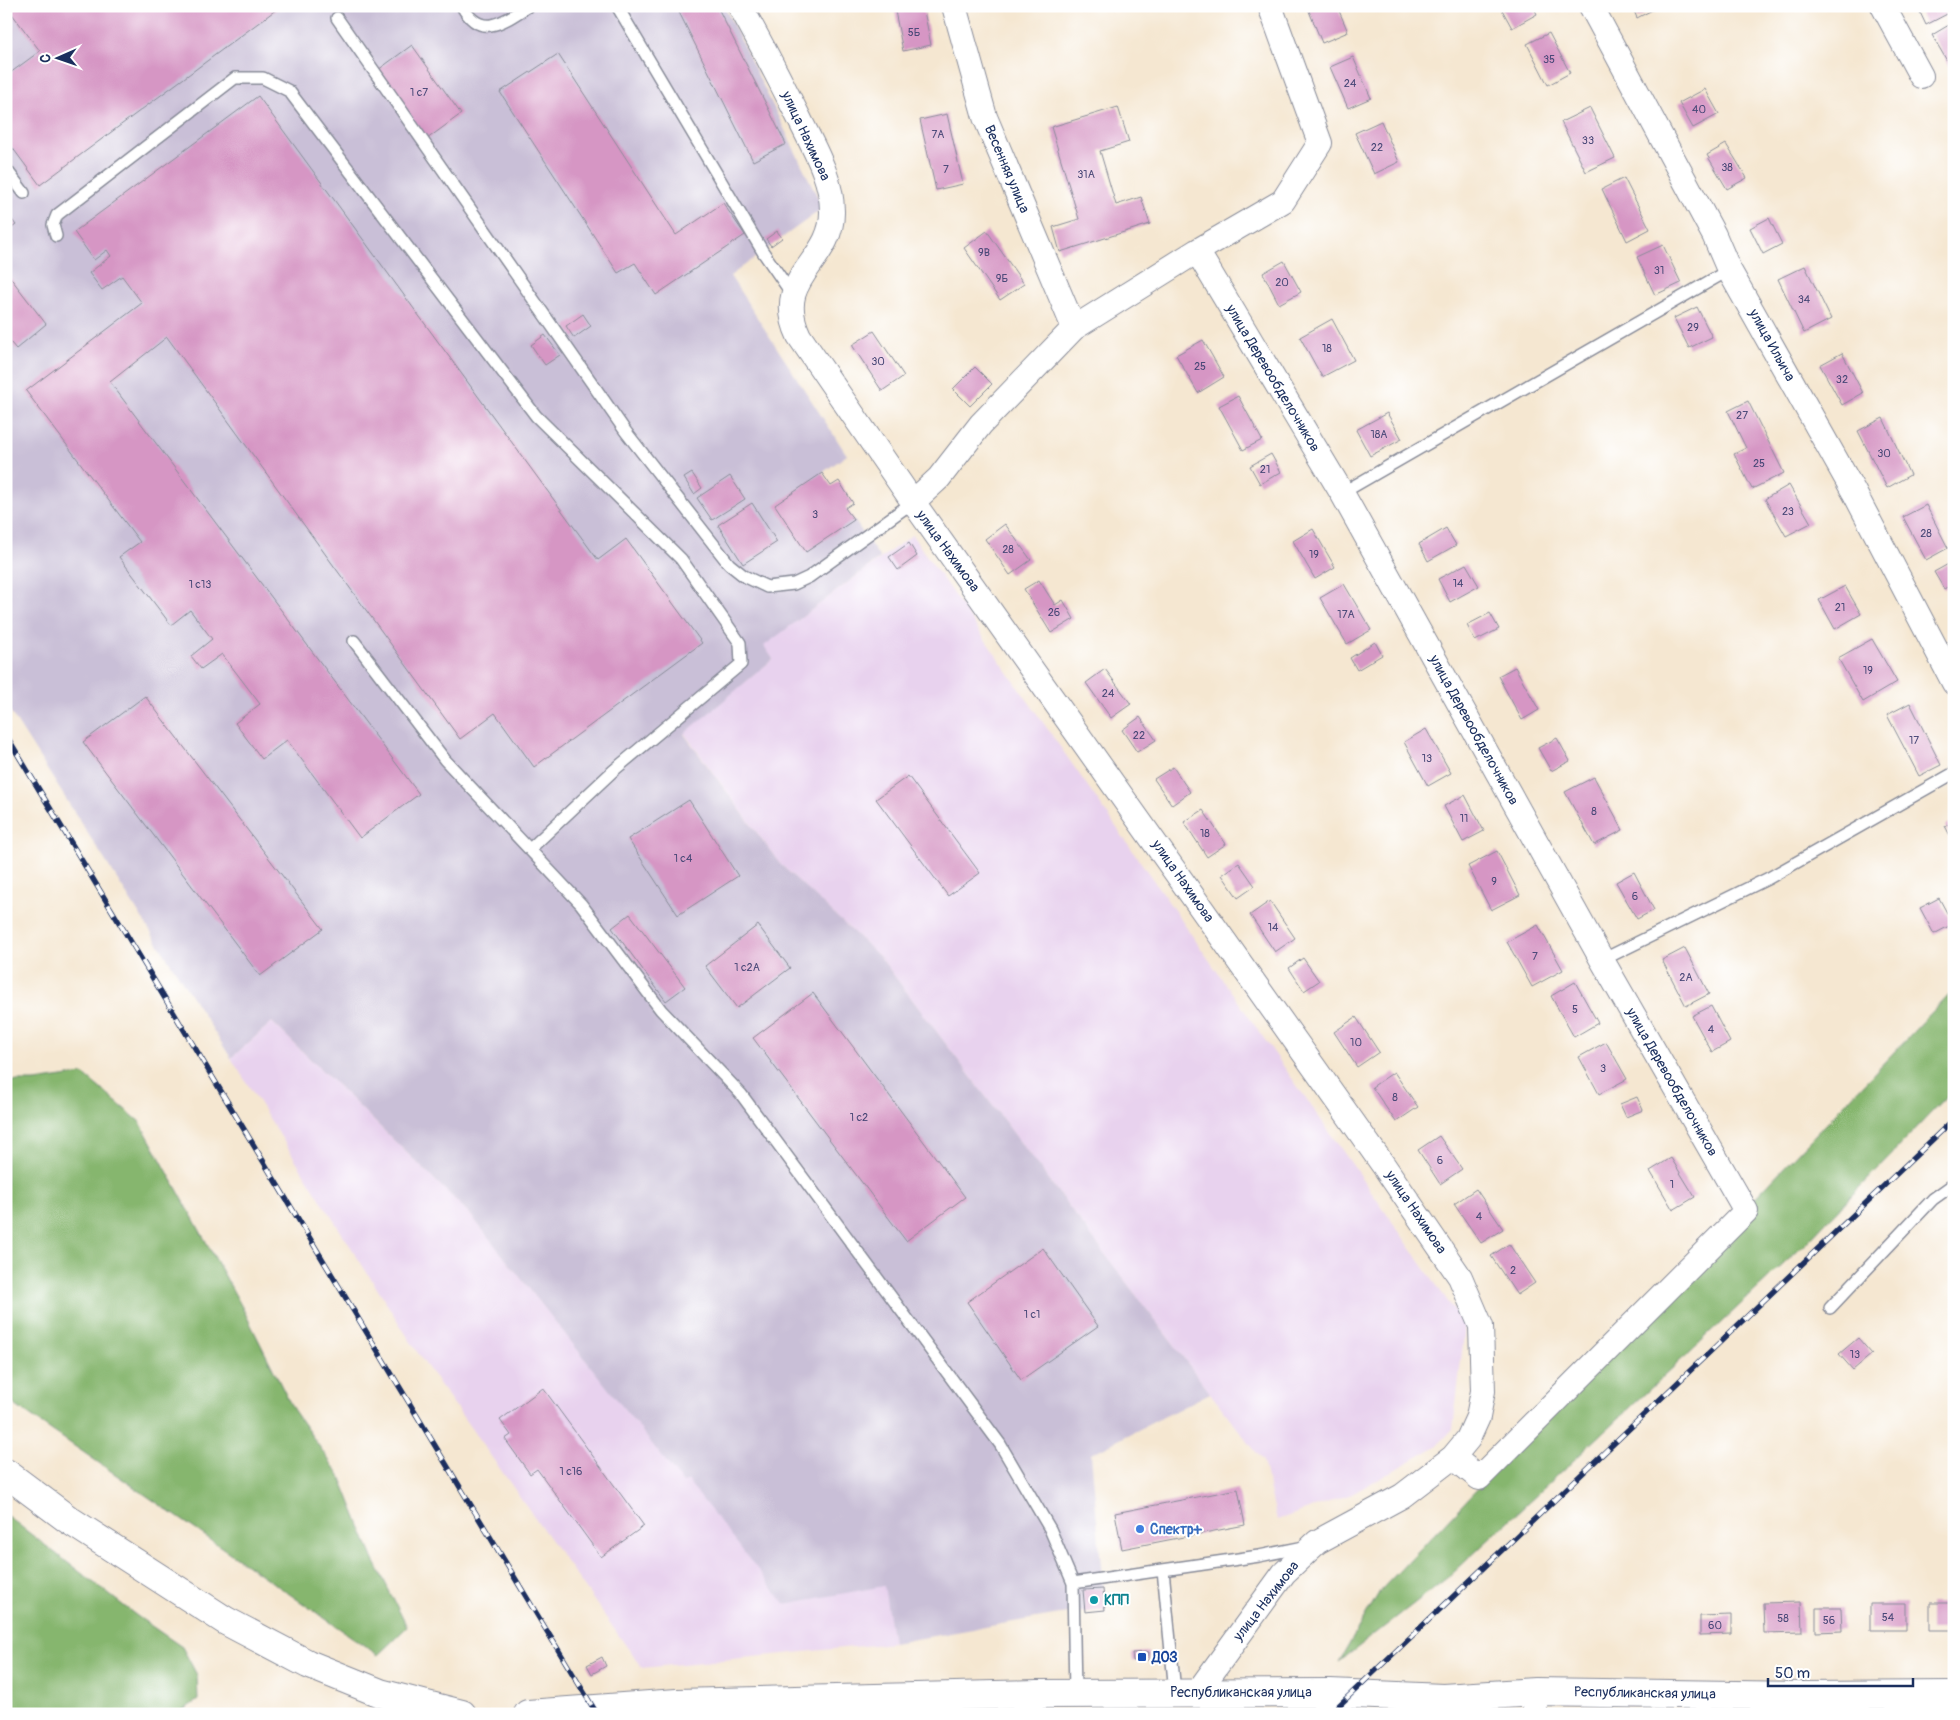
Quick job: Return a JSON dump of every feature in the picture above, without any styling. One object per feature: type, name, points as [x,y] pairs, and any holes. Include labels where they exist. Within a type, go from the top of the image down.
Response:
[{"type":"main road","points":[[6,1473],[69,1520],[226,1621],[308,1664],[380,1693],[462,1714]]},
{"type":"main road","name":"Республиканская улица","points":[[528,1714],[680,1708],[1038,1704],[1075,1693],[1330,1693],[1438,1704],[1801,1705],[1954,1694]]},
{"type":"street","name":"улица Нахимова","points":[[740,6],[816,152],[830,191],[832,222],[828,235],[792,294],[792,322],[799,336],[913,502],[1032,668],[1460,1277],[1481,1326],[1483,1391],[1478,1418],[1468,1439],[1453,1457],[1402,1496],[1317,1542],[1284,1573],[1186,1693]]},
{"type":"street","name":"Весенняя улица","points":[[954,6],[986,117],[1074,328]]},
{"type":"street","points":[[913,502],[939,478],[981,424],[1074,328],[1197,251],[1283,201],[1320,143],[1270,6]]},
{"type":"street","name":"улица Ильича","points":[[1592,6],[1714,235],[1730,270],[1854,492],[1954,683]]},
{"type":"street","points":[[1883,6],[1921,76]]},
{"type":"street","name":"улица Деревообделочников","points":[[1197,251],[1342,493],[1602,960],[1746,1211],[1479,1478],[1453,1457]]},
{"type":"lane","points":[[462,6],[470,19],[486,26],[495,25],[528,6]]},
{"type":"lane","points":[[617,6],[763,252],[792,294]]},
{"type":"lane","points":[[337,18],[626,432],[735,570],[767,587],[794,584],[809,576],[913,502]]},
{"type":"lane","points":[[56,236],[53,225],[57,215],[235,78],[262,78],[288,91],[536,416],[681,559],[740,643],[741,664],[613,771],[530,850]]},
{"type":"lane","points":[[6,169],[24,193]]},
{"type":"lane","points":[[1342,493],[1730,270]]},
{"type":"lane","points":[[354,641],[445,760],[581,904],[661,1010],[741,1094],[1000,1444],[1050,1529],[1073,1583],[1075,1693]]},
{"type":"lane","points":[[1602,960],[1769,878],[1954,773]]},
{"type":"lane","points":[[1830,1308],[1933,1199],[1954,1184]]},
{"type":"lane","points":[[1073,1583],[1281,1553],[1317,1542]]},
{"type":"lane","points":[[1163,1570],[1186,1693]]},
{"type":"shaded area","points":[[6,6],[724,6],[823,208],[730,276],[847,455],[822,473],[880,558],[764,646],[773,659],[684,734],[780,864],[880,957],[1210,1393],[1091,1454],[1105,1610],[1060,1614],[893,1643],[884,1586],[785,1604],[687,1480],[683,1483],[470,1214],[272,1022],[231,1058],[6,705]]},
{"type":"shaded area","points":[[912,535],[1465,1326],[1453,1429],[1438,1445],[1352,1494],[1277,1520],[1263,1461],[880,957],[780,864],[684,733],[773,659],[763,646]]},
{"type":"shaded area","points":[[272,1022],[470,1214],[683,1482],[687,1479],[885,1586],[893,1643],[642,1668],[423,1361],[231,1058]]},
{"type":"green space","points":[[1954,989],[1954,1089],[1801,1248],[1452,1574],[1339,1662],[1380,1591]]},
{"type":"green space","points":[[83,1074],[140,1122],[242,1307],[293,1409],[340,1476],[373,1558],[407,1627],[378,1655],[6,1399],[6,1081],[35,1081]]},
{"type":"green space","points":[[6,1515],[137,1616],[182,1647],[197,1675],[198,1700],[177,1714],[6,1714]]},
{"type":"building","points":[[6,6],[281,6],[40,185],[6,139],[6,76],[40,51]]},
{"type":"building","points":[[676,6],[717,6],[786,144],[753,161]]},
{"type":"building","points":[[894,6],[923,6],[931,45],[903,51]]},
{"type":"building","points":[[1307,6],[1337,6],[1348,32],[1322,43]]},
{"type":"building","points":[[1500,6],[1533,6],[1537,14],[1512,28]]},
{"type":"building","points":[[1632,6],[1655,6],[1656,8],[1637,18]]},
{"type":"building","points":[[1917,6],[1948,6],[1951,12],[1926,25]]},
{"type":"building","points":[[1954,22],[1954,73],[1932,35]]},
{"type":"building","points":[[1549,33],[1570,73],[1548,85],[1527,44]]},
{"type":"building","points":[[412,45],[461,114],[427,139],[378,70]]},
{"type":"building","points":[[558,54],[676,235],[723,203],[745,235],[656,295],[635,263],[618,273],[500,92]]},
{"type":"building","points":[[1353,57],[1371,98],[1348,108],[1330,67]]},
{"type":"building","points":[[1705,89],[1719,114],[1693,128],[1679,103]]},
{"type":"building","points":[[258,96],[598,560],[626,539],[702,643],[534,767],[495,713],[460,739],[167,337],[110,382],[419,794],[360,838],[287,740],[262,759],[235,723],[260,704],[222,654],[201,669],[191,656],[212,639],[190,610],[171,625],[119,557],[140,542],[26,391],[142,303],[122,276],[102,290],[89,273],[111,256],[107,250],[94,260],[74,232]]},
{"type":"building","points":[[1118,107],[1129,142],[1100,151],[1116,205],[1141,197],[1150,224],[1060,252],[1053,227],[1079,219],[1051,127]]},
{"type":"building","points":[[1590,108],[1615,158],[1586,172],[1561,122]]},
{"type":"building","points":[[947,114],[963,184],[936,190],[920,120]]},
{"type":"building","points":[[1381,121],[1399,162],[1374,174],[1355,133]]},
{"type":"building","points":[[1726,144],[1747,178],[1727,189],[1707,155]]},
{"type":"building","points":[[1624,178],[1650,229],[1627,241],[1602,189]]},
{"type":"building","points":[[6,212],[16,225],[6,232]]},
{"type":"building","points":[[1769,218],[1782,244],[1763,254],[1750,228]]},
{"type":"building","points":[[777,231],[782,238],[771,246],[766,239]]},
{"type":"building","points":[[987,231],[1024,284],[1000,300],[964,248]]},
{"type":"building","points":[[1663,245],[1681,283],[1655,295],[1637,257]]},
{"type":"building","points":[[1284,261],[1301,292],[1279,304],[1263,273]]},
{"type":"building","points":[[1805,266],[1831,319],[1804,333],[1778,279]]},
{"type":"building","points":[[6,272],[46,324],[16,349],[6,337]]},
{"type":"building","points":[[1697,307],[1712,337],[1689,348],[1674,318]]},
{"type":"building","points":[[583,314],[591,326],[574,338],[566,326]]},
{"type":"building","points":[[1332,319],[1354,360],[1322,377],[1300,337]]},
{"type":"building","points":[[874,331],[904,376],[882,391],[852,345]]},
{"type":"building","points":[[545,335],[560,355],[545,365],[531,345]]},
{"type":"building","points":[[1203,340],[1224,377],[1198,393],[1176,355]]},
{"type":"building","points":[[1842,353],[1863,393],[1842,405],[1820,365]]},
{"type":"building","points":[[975,367],[992,384],[970,406],[953,389]]},
{"type":"building","points":[[1238,396],[1262,440],[1243,450],[1219,406]]},
{"type":"building","points":[[1748,401],[1784,473],[1752,489],[1734,454],[1746,448],[1728,411]]},
{"type":"building","points":[[1387,413],[1402,439],[1370,456],[1356,430]]},
{"type":"building","points":[[1883,418],[1910,475],[1887,488],[1858,431]]},
{"type":"building","points":[[1271,454],[1281,472],[1260,484],[1250,466]]},
{"type":"building","points":[[692,473],[702,488],[694,494],[684,478]]},
{"type":"building","points":[[822,473],[831,486],[839,481],[853,503],[845,508],[854,520],[806,552],[775,505]]},
{"type":"building","points":[[730,476],[745,499],[712,520],[697,498]]},
{"type":"building","points":[[1789,485],[1811,523],[1786,536],[1765,499]]},
{"type":"building","points":[[752,503],[777,542],[743,564],[718,525]]},
{"type":"building","points":[[1926,505],[1948,548],[1926,560],[1903,517]]},
{"type":"building","points":[[1005,524],[1031,560],[1010,575],[985,539]]},
{"type":"building","points":[[1446,528],[1456,545],[1428,561],[1419,544]]},
{"type":"building","points":[[1313,529],[1335,567],[1315,579],[1293,541]]},
{"type":"building","points":[[909,543],[917,556],[898,570],[889,557]]},
{"type":"building","points":[[1952,562],[1954,565],[1954,583],[1944,589],[1934,572]]},
{"type":"building","points":[[1466,564],[1479,586],[1450,602],[1438,579]]},
{"type":"building","points":[[1039,580],[1055,605],[1063,600],[1074,619],[1051,633],[1024,589]]},
{"type":"building","points":[[1344,584],[1371,630],[1347,644],[1320,598]]},
{"type":"building","points":[[1845,586],[1861,614],[1835,629],[1819,600]]},
{"type":"building","points":[[1490,613],[1499,629],[1475,641],[1467,625]]},
{"type":"building","points":[[1872,639],[1897,682],[1863,702],[1838,658]]},
{"type":"building","points":[[1375,642],[1382,655],[1357,670],[1350,658]]},
{"type":"building","points":[[1515,667],[1539,710],[1522,720],[1498,676]]},
{"type":"building","points":[[1105,669],[1131,704],[1111,718],[1086,683]]},
{"type":"building","points":[[145,696],[323,929],[260,976],[83,742]]},
{"type":"building","points":[[1910,703],[1941,765],[1919,776],[1887,715]]},
{"type":"building","points":[[1140,717],[1156,740],[1137,752],[1122,730]]},
{"type":"building","points":[[1426,729],[1451,773],[1428,786],[1404,742]]},
{"type":"building","points":[[1557,738],[1570,761],[1551,771],[1538,748]]},
{"type":"building","points":[[1173,767],[1190,792],[1172,805],[1154,779]]},
{"type":"building","points":[[908,776],[980,873],[948,896],[876,799]]},
{"type":"building","points":[[1594,777],[1623,830],[1594,845],[1565,792]]},
{"type":"building","points":[[1465,795],[1484,831],[1463,842],[1444,806]]},
{"type":"building","points":[[689,800],[738,876],[678,915],[628,839]]},
{"type":"building","points":[[1203,810],[1226,844],[1207,857],[1184,822]]},
{"type":"building","points":[[1954,821],[1954,843],[1945,826]]},
{"type":"building","points":[[1497,851],[1520,895],[1491,910],[1468,866]]},
{"type":"building","points":[[1239,863],[1255,886],[1238,898],[1222,875]]},
{"type":"building","points":[[1634,872],[1654,910],[1637,919],[1616,882]]},
{"type":"building","points":[[1939,898],[1953,924],[1934,934],[1920,908]]},
{"type":"building","points":[[1270,901],[1295,938],[1275,952],[1250,915]]},
{"type":"building","points":[[630,914],[685,987],[666,1001],[612,928]]},
{"type":"building","points":[[758,925],[790,968],[737,1008],[705,966]]},
{"type":"building","points":[[1538,925],[1563,970],[1532,987],[1507,942]]},
{"type":"building","points":[[1685,948],[1709,994],[1686,1006],[1662,960]]},
{"type":"building","points":[[1303,958],[1319,981],[1304,991],[1289,968]]},
{"type":"building","points":[[1575,982],[1598,1023],[1574,1037],[1551,996]]},
{"type":"building","points":[[813,993],[965,1197],[906,1241],[753,1038]]},
{"type":"building","points":[[1711,1006],[1730,1042],[1712,1052],[1692,1016]]},
{"type":"building","points":[[1356,1017],[1379,1052],[1357,1067],[1334,1032]]},
{"type":"building","points":[[1606,1042],[1627,1079],[1599,1094],[1579,1057]]},
{"type":"building","points":[[1394,1072],[1418,1107],[1396,1122],[1372,1087]]},
{"type":"building","points":[[1637,1097],[1643,1110],[1626,1117],[1620,1104]]},
{"type":"building","points":[[1439,1136],[1462,1169],[1440,1184],[1418,1150]]},
{"type":"building","points":[[1671,1158],[1695,1197],[1673,1210],[1650,1171]]},
{"type":"building","points":[[1476,1189],[1503,1229],[1481,1243],[1454,1204]]},
{"type":"building","points":[[1509,1244],[1535,1283],[1517,1295],[1491,1256]]},
{"type":"building","points":[[1043,1248],[1098,1326],[1021,1380],[967,1302]]},
{"type":"building","points":[[1858,1338],[1872,1354],[1853,1370],[1839,1354]]},
{"type":"building","points":[[543,1388],[644,1526],[601,1557],[537,1469],[530,1474],[505,1439],[511,1435],[500,1420]]},
{"type":"building","points":[[1238,1489],[1245,1525],[1122,1549],[1115,1513]]},
{"type":"building","name":"КПП","points":[[1103,1589],[1105,1610],[1085,1612],[1083,1590]]},
{"type":"building","points":[[1801,1602],[1802,1632],[1764,1633],[1763,1603]]},
{"type":"building","points":[[1930,1603],[1954,1603],[1954,1630],[1930,1630]]},
{"type":"building","points":[[1870,1604],[1906,1604],[1906,1630],[1870,1630]]},
{"type":"building","points":[[1816,1608],[1841,1608],[1842,1631],[1816,1632]]},
{"type":"building","points":[[1731,1615],[1731,1634],[1700,1635],[1700,1616]]},
{"type":"building","points":[[1149,1652],[1149,1660],[1133,1661],[1132,1653]]},
{"type":"building","points":[[602,1657],[606,1666],[592,1674],[587,1665]]},
{"type":"railway","points":[[6,735],[597,1714]]},
{"type":"railway","points":[[1330,1714],[1954,1119]]},
{"type":"place","name":"Спектр+","points":[[1140,1529]]},
{"type":"place","name":"КПП","points":[[1094,1600]]},
{"type":"place","name":"ДОЗ","points":[[1142,1657]]}]
